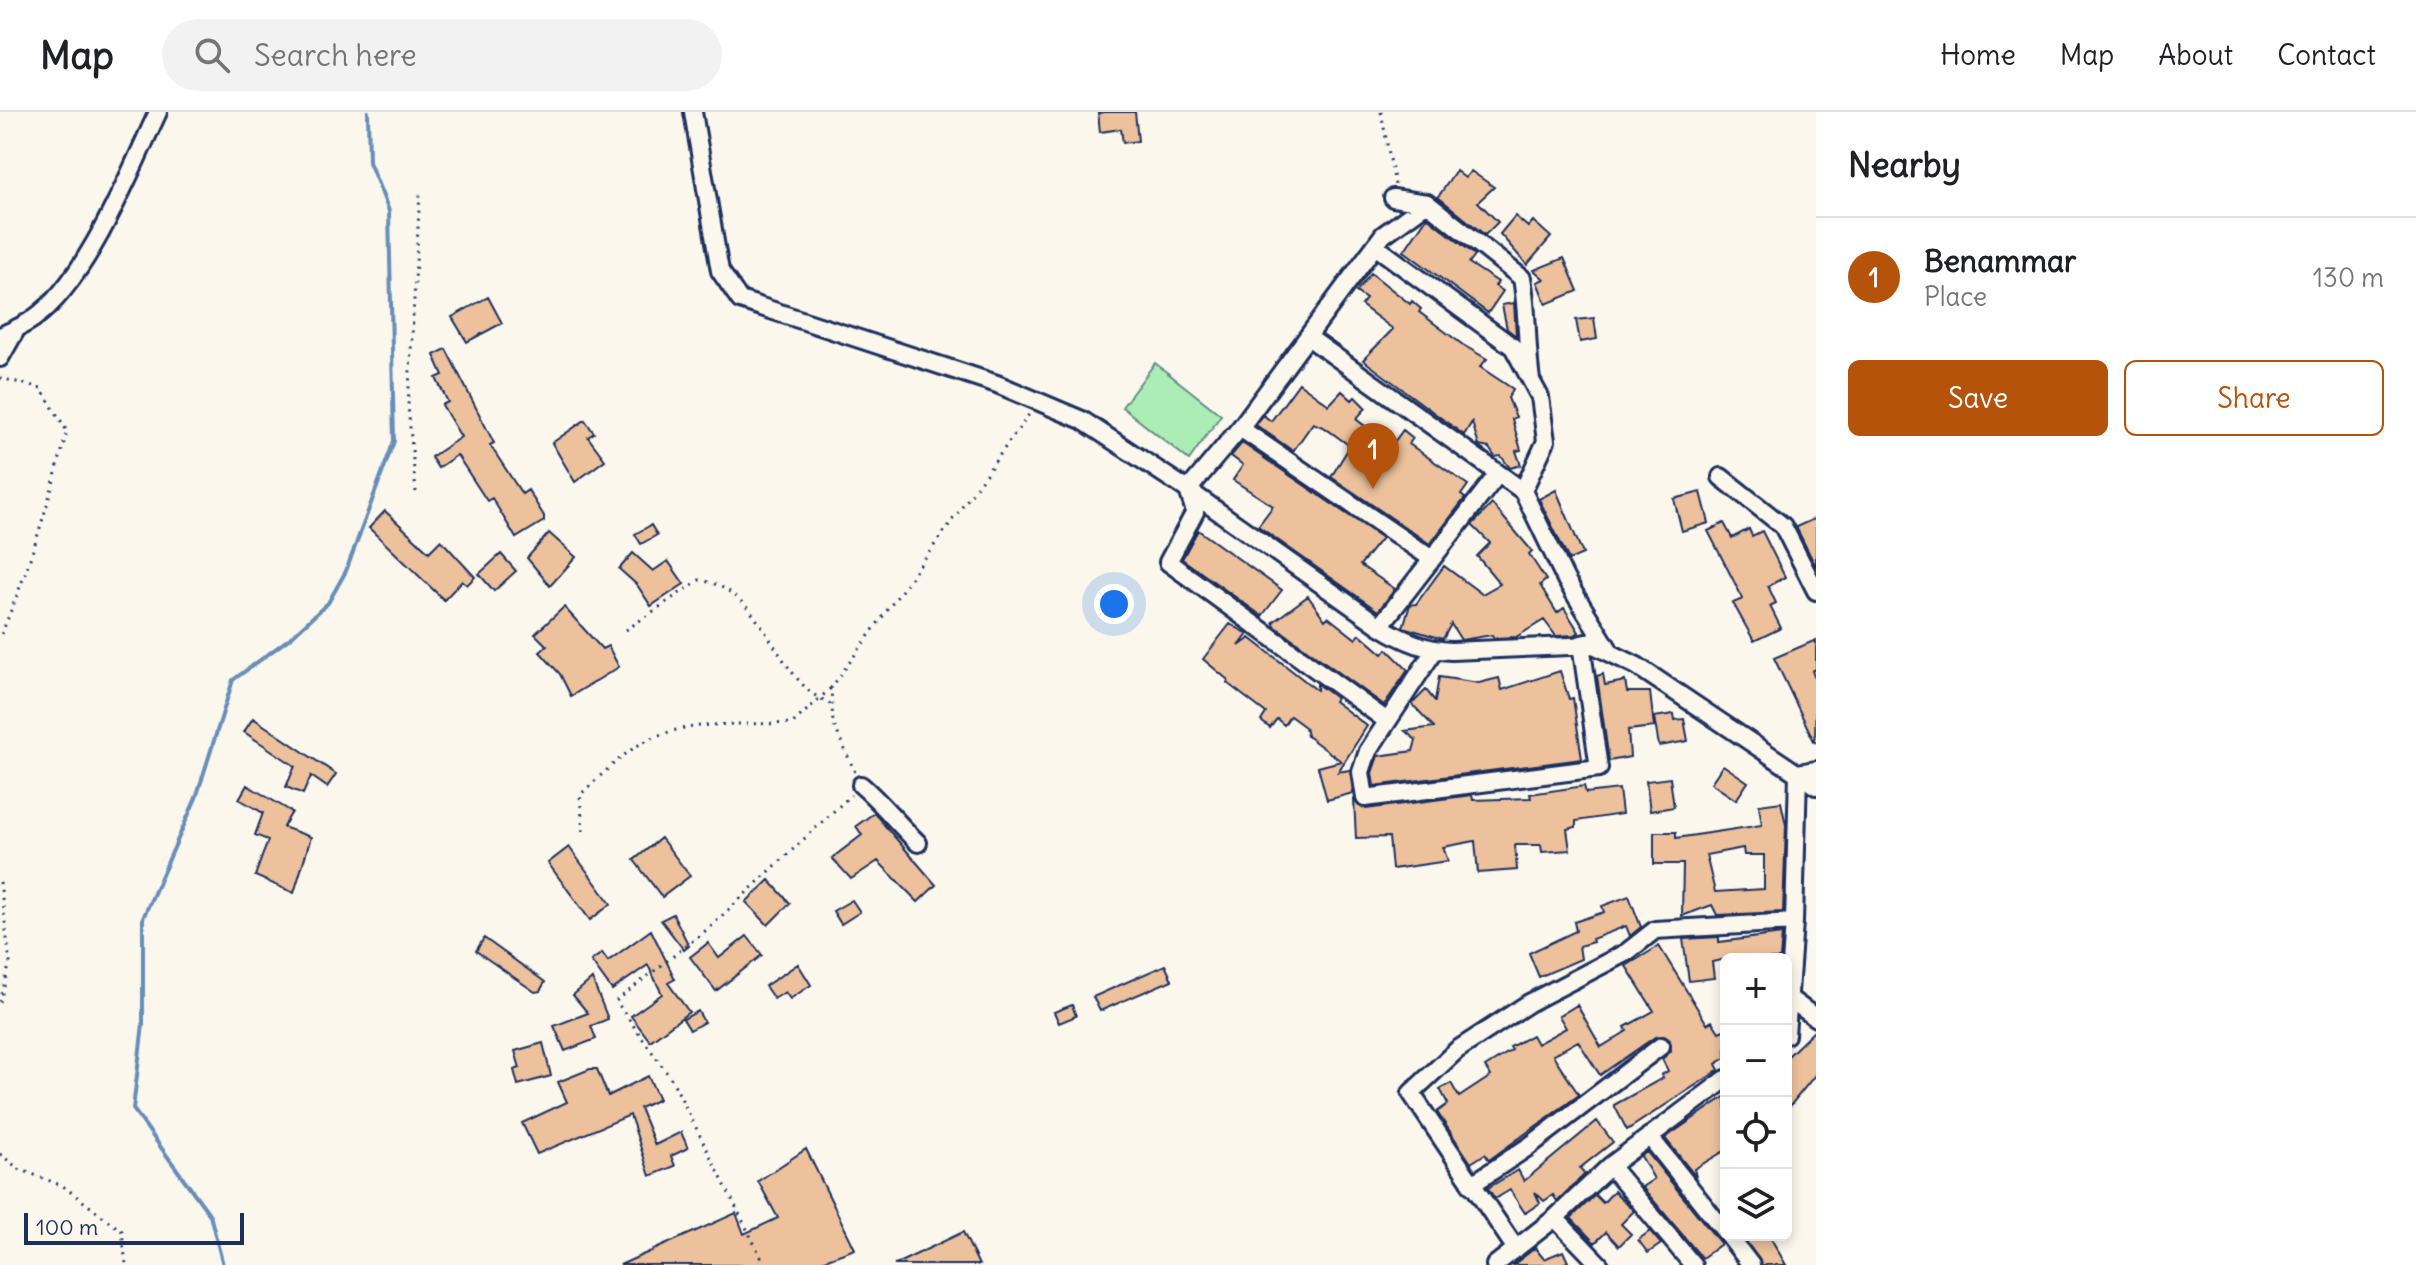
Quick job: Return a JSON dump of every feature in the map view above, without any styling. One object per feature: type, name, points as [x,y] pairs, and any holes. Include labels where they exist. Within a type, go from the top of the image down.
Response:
[{"type":"street","points":[[0,336],[34,319],[57,297],[77,270],[102,229],[158,112]]},
{"type":"street","points":[[693,112],[720,271],[740,300],[983,379],[1037,404],[1082,420],[1188,490],[1380,626],[1434,651],[1594,645],[1637,666],[1816,786]]},
{"type":"street","points":[[1393,198],[1427,203],[1522,278],[1528,312],[1526,346],[1531,380]]},
{"type":"street","points":[[1188,490],[1240,428],[1375,246],[1401,221],[1427,203]]},
{"type":"street","points":[[1375,246],[1513,347],[1540,397],[1546,441],[1523,491]]},
{"type":"street","points":[[0,358],[18,327]]},
{"type":"street","points":[[1308,337],[1523,491],[1600,640],[1612,654]]},
{"type":"street","points":[[1240,428],[1432,559]]},
{"type":"street","points":[[1380,626],[1498,474]]},
{"type":"street","points":[[1721,477],[1783,526],[1816,591]]},
{"type":"street","points":[[1188,490],[1195,512],[1168,562],[1387,721]]},
{"type":"street","points":[[1581,644],[1600,640]]},
{"type":"street","points":[[1434,651],[1368,751],[1361,772],[1365,798],[1599,768],[1581,644]]},
{"type":"street","points":[[1798,773],[1816,770]]},
{"type":"street","points":[[1792,960],[1798,773]]},
{"type":"street","points":[[861,785],[918,843]]},
{"type":"street","points":[[1516,1249],[1411,1093],[1457,1050],[1529,1003],[1627,952],[1655,930],[1794,922]]},
{"type":"street","points":[[1792,1000],[1816,1018]]},
{"type":"street","points":[[1471,1185],[1528,1147],[1661,1046]]},
{"type":"street","points":[[1495,1265],[1555,1218],[1610,1166],[1720,1083]]},
{"type":"street","points":[[1649,1136],[1720,1225]]},
{"type":"street","points":[[1610,1166],[1693,1265]]},
{"type":"street","points":[[1555,1218],[1600,1265]]},
{"type":"street","points":[[1732,1241],[1751,1265]]},
{"type":"path","points":[[1381,112],[1396,183],[1393,198]]},
{"type":"path","points":[[416,492],[408,406],[420,192]]},
{"type":"path","points":[[0,378],[41,388],[67,431],[43,523],[22,587],[0,637]]},
{"type":"path","points":[[583,831],[580,795],[633,748],[671,731],[713,725],[793,723],[831,688],[1037,404]]},
{"type":"path","points":[[626,630],[699,580],[720,583],[738,598],[811,693],[832,705]]},
{"type":"path","points":[[765,1265],[672,1080],[616,1001],[709,928],[861,785],[833,723],[831,688]]},
{"type":"path","points":[[0,882],[10,962],[0,1002]]},
{"type":"path","points":[[0,1154],[19,1169],[63,1186],[122,1231],[126,1265]]},
{"type":"green space","points":[[1155,363],[1221,415],[1189,460],[1122,407]]},
{"type":"building","points":[[1135,112],[1138,141],[1123,143],[1121,129],[1100,132],[1098,113]]},
{"type":"building","points":[[1456,171],[1465,178],[1471,171],[1494,187],[1478,202],[1498,222],[1485,235],[1438,197]]},
{"type":"building","points":[[1515,216],[1528,227],[1533,221],[1551,237],[1527,265],[1500,234]]},
{"type":"building","points":[[1427,217],[1475,255],[1469,263],[1498,282],[1495,286],[1503,291],[1488,313],[1404,251]]},
{"type":"building","points":[[1564,258],[1578,291],[1546,304],[1537,282],[1544,279],[1534,270]]},
{"type":"building","points":[[1371,273],[1410,304],[1412,301],[1421,309],[1419,312],[1463,345],[1487,359],[1480,367],[1513,389],[1508,398],[1516,417],[1512,419],[1521,450],[1516,451],[1521,465],[1510,468],[1501,456],[1495,457],[1489,448],[1479,446],[1472,422],[1464,435],[1363,360],[1393,329],[1361,305],[1366,299],[1356,292]]},
{"type":"building","points":[[488,297],[502,323],[467,342],[452,317]]},
{"type":"building","points":[[1514,303],[1516,335],[1507,329],[1502,305]]},
{"type":"building","points":[[1594,318],[1597,339],[1580,342],[1576,320]]},
{"type":"building","points":[[446,349],[494,443],[490,445],[522,494],[528,490],[544,516],[544,521],[516,538],[492,498],[487,501],[457,455],[438,468],[431,457],[461,437],[442,405],[448,402],[436,378],[443,375],[434,355]]},
{"type":"building","points":[[1299,383],[1329,405],[1342,391],[1352,400],[1355,397],[1366,408],[1356,419],[1391,446],[1403,430],[1413,438],[1409,444],[1468,485],[1461,495],[1465,498],[1430,544],[1331,477],[1350,446],[1325,428],[1313,423],[1293,451],[1256,425],[1263,415],[1271,421]]},
{"type":"building","points":[[585,420],[594,433],[588,437],[605,460],[575,482],[552,443]]},
{"type":"building","points":[[1242,443],[1382,538],[1360,565],[1395,589],[1378,611],[1258,526],[1273,506],[1233,480],[1243,465],[1231,456]]},
{"type":"building","points":[[1556,490],[1583,554],[1569,560],[1539,499]]},
{"type":"building","points":[[1701,492],[1709,523],[1682,531],[1674,499]]},
{"type":"building","points":[[1492,504],[1532,551],[1529,554],[1546,580],[1540,585],[1557,613],[1564,608],[1579,632],[1575,635],[1556,636],[1544,620],[1516,637],[1494,638],[1492,635],[1461,640],[1451,624],[1443,639],[1403,627],[1410,605],[1416,604],[1444,566],[1482,594],[1500,584],[1477,556],[1490,543],[1472,525]]},
{"type":"building","points":[[385,511],[429,552],[441,540],[475,577],[467,585],[462,581],[444,600],[369,528]]},
{"type":"building","points":[[1816,518],[1816,567],[1796,527]]},
{"type":"building","points":[[1724,523],[1732,538],[1749,529],[1752,536],[1762,531],[1785,577],[1768,586],[1776,603],[1770,606],[1781,628],[1754,641],[1733,603],[1743,599],[1708,531]]},
{"type":"building","points":[[651,525],[657,535],[641,544],[635,534]]},
{"type":"building","points":[[1198,530],[1282,590],[1262,616],[1182,559]]},
{"type":"building","points":[[549,533],[576,557],[550,586],[527,558]]},
{"type":"building","points":[[633,553],[653,571],[668,561],[684,584],[651,606],[637,585],[619,569]]},
{"type":"building","points":[[501,554],[516,571],[494,591],[479,574]]},
{"type":"building","points":[[1308,596],[1325,620],[1328,617],[1356,639],[1360,634],[1383,654],[1387,649],[1408,670],[1384,705],[1276,627],[1273,622]]},
{"type":"building","points":[[564,607],[602,649],[608,646],[619,667],[571,696],[560,674],[540,652],[547,646],[535,634]]},
{"type":"building","points":[[1230,624],[1248,634],[1239,646],[1250,638],[1314,688],[1317,690],[1317,684],[1336,698],[1334,701],[1367,726],[1338,772],[1350,770],[1353,793],[1327,800],[1318,767],[1341,761],[1307,736],[1305,727],[1290,716],[1284,725],[1277,719],[1270,728],[1261,721],[1266,713],[1227,683],[1228,680],[1203,659]]},
{"type":"building","points":[[1816,640],[1816,669],[1812,671],[1816,681],[1815,743],[1774,658]]},
{"type":"building","points":[[1560,671],[1569,699],[1573,698],[1582,759],[1374,786],[1372,773],[1378,756],[1413,751],[1416,740],[1405,731],[1434,727],[1412,704],[1426,690],[1435,701],[1439,677],[1479,683],[1499,678],[1502,690]]},
{"type":"building","points":[[1603,674],[1605,685],[1625,681],[1627,692],[1650,692],[1654,727],[1628,730],[1630,757],[1609,761],[1597,676]]},
{"type":"building","points":[[1674,714],[1675,720],[1684,719],[1688,741],[1659,746],[1654,717]]},
{"type":"building","points":[[253,718],[336,774],[327,787],[311,776],[303,794],[286,787],[295,766],[244,732]]},
{"type":"building","points":[[1723,765],[1748,782],[1736,800],[1711,783]]},
{"type":"building","points":[[1670,778],[1674,807],[1650,811],[1646,781]]},
{"type":"building","points":[[247,785],[292,812],[283,827],[311,837],[294,893],[255,876],[268,840],[255,835],[263,813],[239,799]]},
{"type":"building","points":[[1584,786],[1586,793],[1619,789],[1622,814],[1576,821],[1576,827],[1567,829],[1570,850],[1542,852],[1541,845],[1515,845],[1517,870],[1478,873],[1475,841],[1443,847],[1448,861],[1392,869],[1389,837],[1356,838],[1354,800],[1366,809],[1472,795],[1473,800],[1531,798],[1530,794]]},
{"type":"building","points":[[1781,802],[1786,825],[1783,912],[1717,915],[1712,905],[1682,916],[1683,864],[1654,864],[1654,832],[1676,832],[1676,838],[1762,825],[1759,805]],"holes":[[[1743,848],[1744,855],[1764,855],[1764,889],[1715,892],[1706,855]]]},
{"type":"building","points":[[874,813],[936,885],[918,902],[878,861],[851,879],[832,858],[862,835],[856,826]]},
{"type":"building","points":[[661,838],[690,876],[662,897],[634,860]]},
{"type":"building","points":[[569,847],[611,904],[590,920],[548,863]]},
{"type":"building","points":[[769,880],[790,903],[768,925],[746,902]]},
{"type":"building","points":[[1629,896],[1641,927],[1630,936],[1626,926],[1592,939],[1593,942],[1579,946],[1581,959],[1539,977],[1529,953],[1576,931],[1574,922],[1604,912],[1602,906]]},
{"type":"building","points":[[852,900],[860,912],[841,924],[833,911]]},
{"type":"building","points":[[673,914],[689,946],[684,950],[661,920]]},
{"type":"building","points":[[651,930],[675,979],[668,983],[689,1012],[650,1041],[631,1016],[662,994],[648,965],[612,990],[591,961],[602,953],[608,961]]},
{"type":"building","points":[[1782,934],[1780,953],[1720,953],[1720,960],[1712,962],[1714,978],[1689,981],[1683,939],[1719,937],[1719,942]]},
{"type":"building","points":[[747,936],[762,955],[716,991],[690,957],[708,943],[719,958]]},
{"type":"building","points":[[484,938],[545,982],[540,991],[535,992],[476,951]]},
{"type":"building","points":[[1659,946],[1707,1024],[1712,1021],[1720,1032],[1720,1062],[1716,1064],[1719,1070],[1627,1130],[1614,1105],[1663,1078],[1661,1075],[1668,1071],[1662,1059],[1671,1051],[1670,1040],[1664,1036],[1655,1037],[1600,1075],[1578,1041],[1553,1055],[1579,1095],[1489,1160],[1485,1154],[1471,1163],[1437,1112],[1448,1104],[1440,1089],[1451,1083],[1459,1097],[1491,1076],[1485,1067],[1512,1050],[1510,1047],[1532,1035],[1537,1044],[1566,1028],[1559,1016],[1577,1005],[1601,1047],[1627,1031],[1625,1027],[1654,1011],[1626,966]]},
{"type":"building","points":[[798,964],[811,985],[790,999],[785,992],[774,999],[765,986]]},
{"type":"building","points":[[1165,965],[1172,980],[1100,1011],[1093,997]]},
{"type":"building","points":[[592,979],[608,1019],[591,1026],[596,1039],[565,1051],[554,1026],[588,1013],[573,995]]},
{"type":"building","points":[[1072,1005],[1076,1016],[1059,1023],[1054,1012]]},
{"type":"building","points":[[698,1011],[704,1022],[690,1030],[683,1019]]},
{"type":"building","points":[[1816,1029],[1816,1074],[1792,1104],[1792,1097],[1792,1052]]},
{"type":"building","points":[[543,1043],[551,1076],[518,1085],[514,1070],[520,1068],[515,1051]]},
{"type":"building","points":[[597,1069],[608,1096],[648,1076],[659,1099],[640,1108],[655,1145],[681,1132],[688,1148],[671,1156],[675,1166],[650,1176],[630,1115],[537,1154],[522,1123],[567,1102],[558,1082]]},
{"type":"building","points":[[1720,1100],[1720,1154],[1694,1169],[1696,1177],[1665,1138]]},
{"type":"building","points":[[1597,1121],[1613,1142],[1580,1168],[1585,1174],[1557,1201],[1553,1195],[1544,1201],[1535,1192],[1540,1203],[1525,1213],[1510,1190],[1495,1199],[1488,1188],[1518,1170],[1524,1181]]},
{"type":"building","points":[[806,1149],[855,1249],[811,1265],[620,1265],[736,1213],[744,1234],[778,1218],[758,1181]]},
{"type":"building","points":[[1647,1152],[1721,1244],[1702,1258],[1642,1187],[1654,1179],[1641,1156]]},
{"type":"building","points":[[1614,1191],[1634,1211],[1621,1224],[1631,1234],[1619,1246],[1606,1232],[1595,1243],[1571,1218],[1595,1195],[1603,1203]]},
{"type":"building","points":[[1650,1231],[1661,1244],[1648,1253],[1638,1240]]},
{"type":"building","points":[[963,1232],[979,1265],[894,1265]]},
{"type":"building","points":[[1746,1241],[1772,1241],[1786,1265],[1762,1265]]},
{"type":"building","points":[[1535,1248],[1544,1259],[1563,1251],[1568,1262],[1560,1265],[1513,1265]]},
{"type":"waterway","points":[[223,1265],[210,1215],[133,1109],[143,1024],[143,918],[196,798],[233,680],[290,638],[328,603],[346,571],[394,441],[389,211],[369,162],[368,112]]},
{"type":"place","name":"Benammar","points":[[1373,489]]}]
